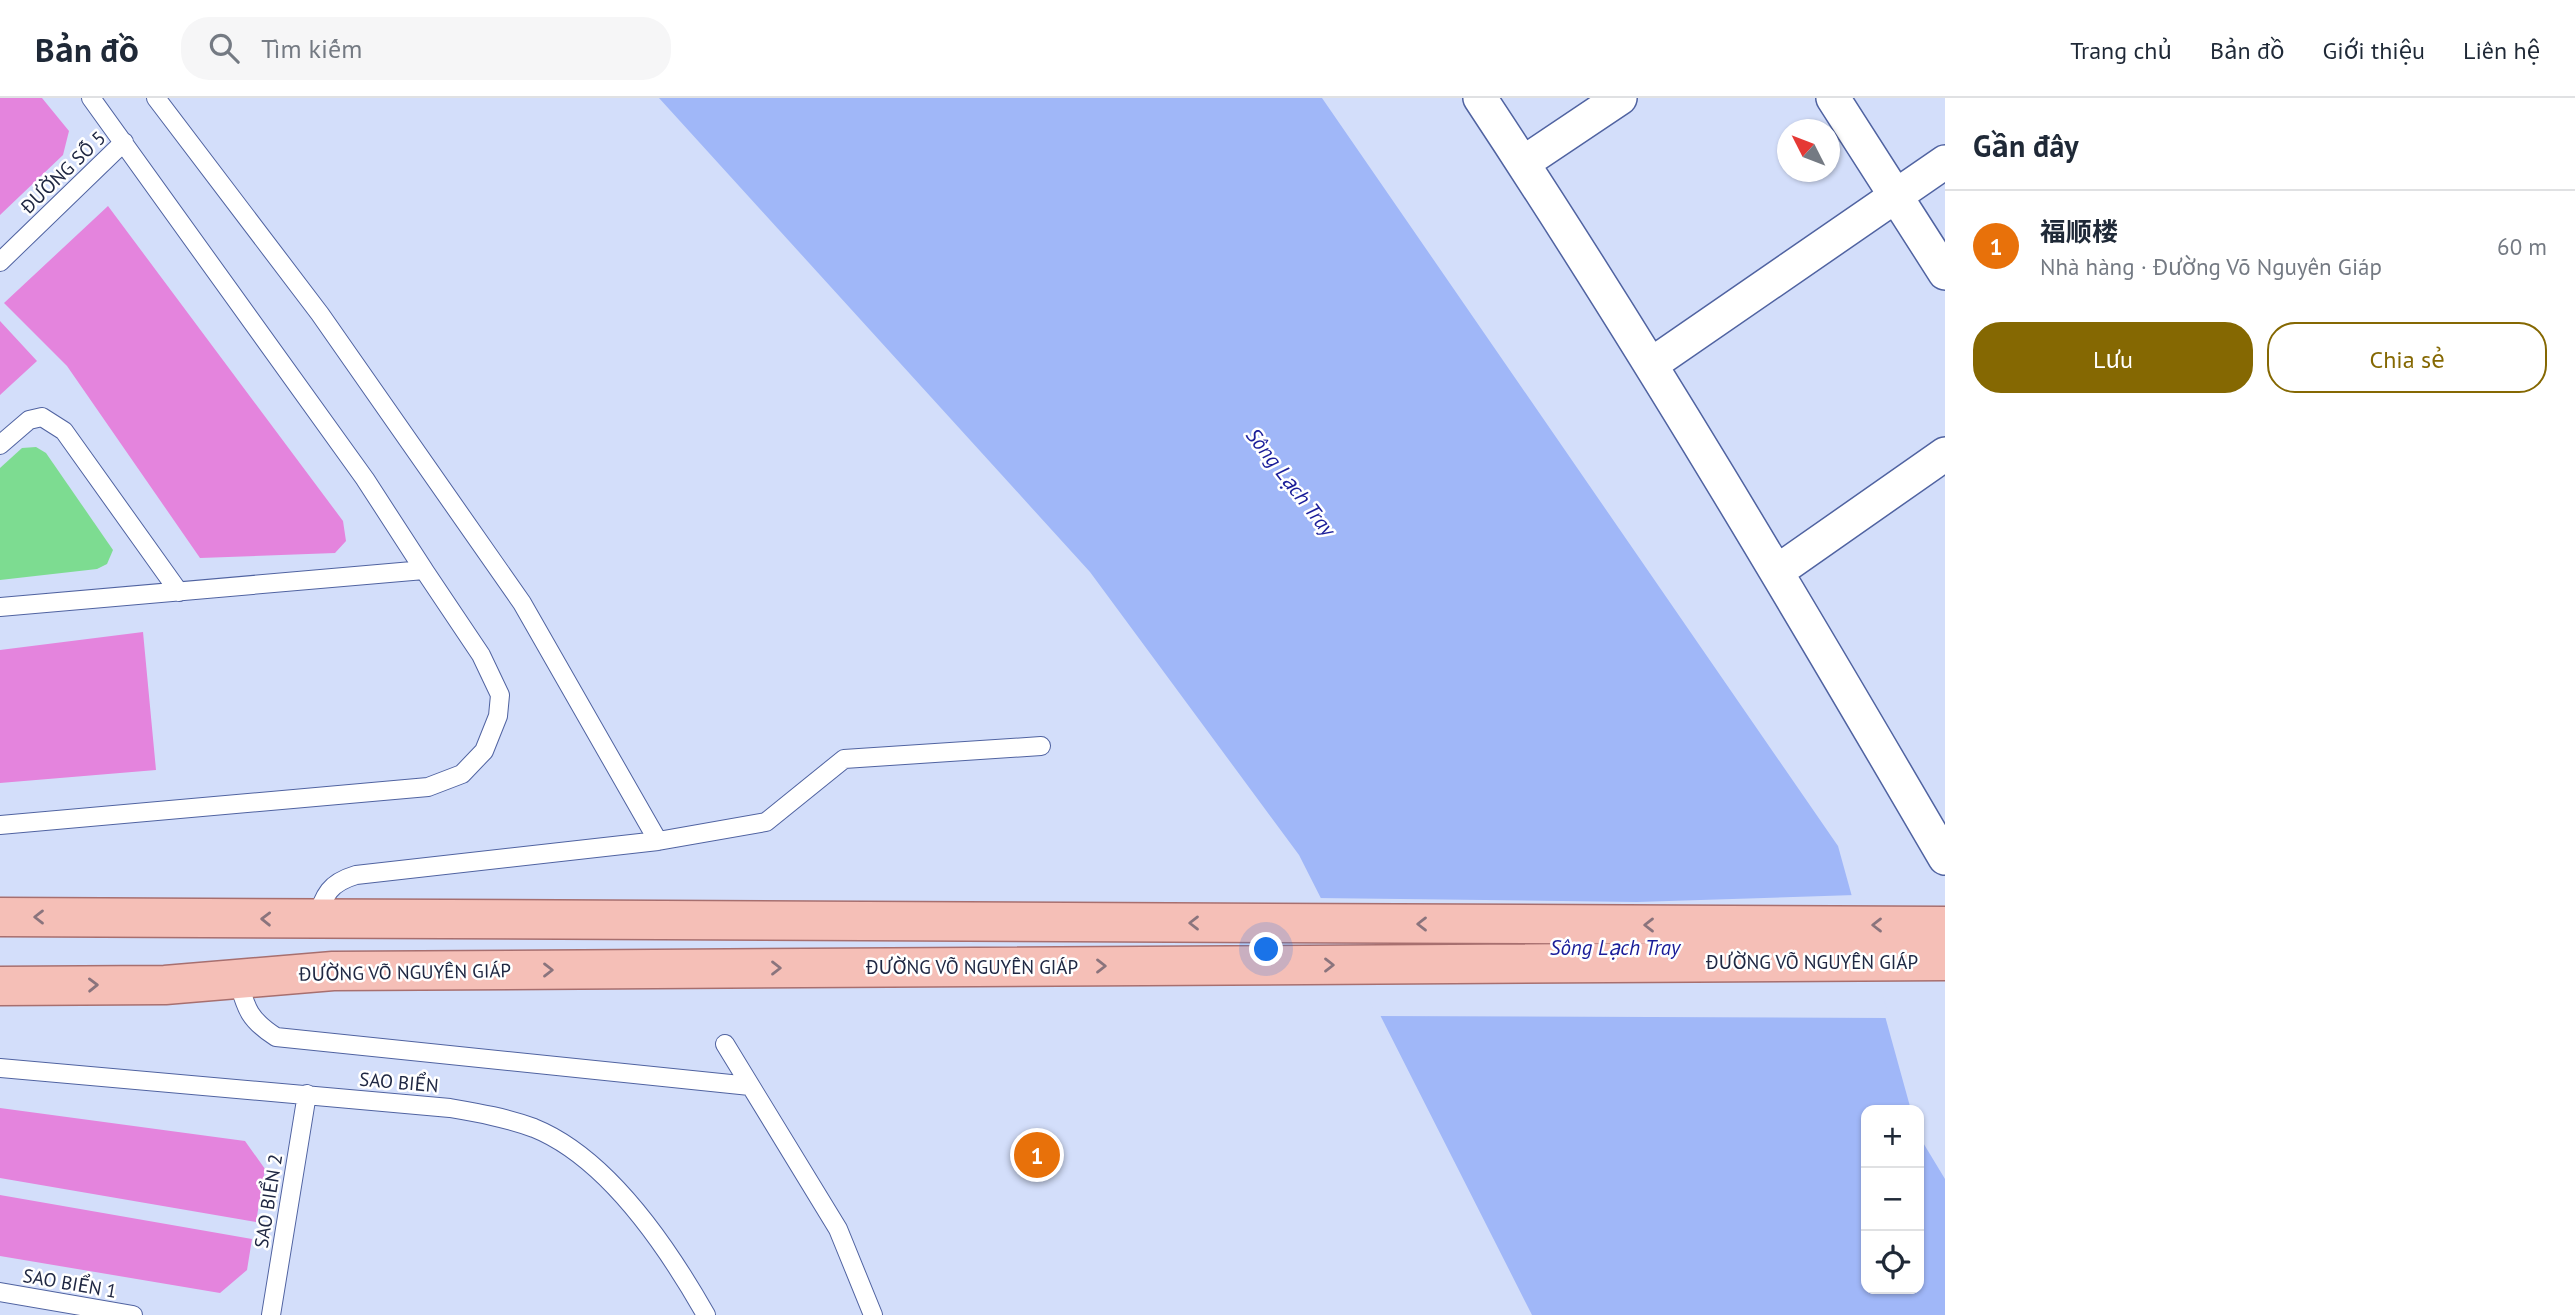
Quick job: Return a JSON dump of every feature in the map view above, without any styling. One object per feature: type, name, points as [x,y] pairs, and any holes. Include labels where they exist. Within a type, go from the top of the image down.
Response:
[{"type":"main road","name":"ĐƯỜNG VÕ NGUYÊN GIÁP","points":[[0,917],[1945,926]]},
{"type":"main road","name":"ĐƯỜNG VÕ NGUYÊN GIÁP","points":[[0,986],[165,985],[333,971],[1945,961]]},
{"type":"street","points":[[1480,98],[1652,364],[1778,571],[1945,858]]},
{"type":"street","points":[[1523,163],[1620,98]]},
{"type":"street","points":[[1833,98],[1945,273]]},
{"type":"street","points":[[1652,364],[1945,162]]},
{"type":"street","points":[[1778,571],[1945,454]]},
{"type":"lane","points":[[0,825],[428,787],[462,774],[484,751],[498,716],[500,695],[481,655],[365,479],[91,98]]},
{"type":"lane","points":[[156,98],[320,314],[522,603],[657,841]]},
{"type":"lane","name":"ĐƯỜNG SỐ 5","points":[[0,262],[124,142]]},
{"type":"lane","points":[[0,445],[29,419],[42,417],[64,431],[179,592]]},
{"type":"lane","points":[[0,607],[424,570]]},
{"type":"lane","points":[[325,920],[324,896],[339,880],[356,875],[657,841],[766,822],[844,759],[1041,746]]},
{"type":"lane","points":[[237,977],[246,1007],[258,1025],[276,1037],[750,1086]]},
{"type":"lane","points":[[725,1044],[838,1229],[873,1315]]},
{"type":"lane","name":"SAO BIỂN","points":[[0,1068],[450,1108],[495,1116],[536,1129],[597,1170],[631,1205],[659,1239],[706,1315]]},
{"type":"lane","name":"SAO BIỂN 2","points":[[271,1315],[307,1094]]},
{"type":"lane","name":"SAO BIỂN 1","points":[[0,1292],[133,1315]]},
{"type":"green space","points":[[36,447],[46,453],[113,550],[107,564],[97,569],[0,580],[0,468],[22,448]]},
{"type":"water","name":"Sông Lạch Tray","points":[[659,98],[1322,98],[1838,846],[1910,1105],[1861,1105],[1861,1294],[1924,1294],[1924,1144],[1945,1179],[1945,1315],[1532,1315],[1299,855],[1090,572]]},
{"type":"pier","points":[[1855,895],[1889,1018],[1377,1016],[1317,898],[1637,902]]},
{"type":"building","points":[[0,98],[42,98],[69,131],[63,155],[0,215]]},
{"type":"building","points":[[108,206],[343,521],[346,541],[335,553],[200,558],[67,366],[4,303]]},
{"type":"building","points":[[0,321],[37,361],[0,395]]},
{"type":"building","points":[[143,632],[156,770],[0,783],[0,650]]},
{"type":"building","points":[[0,1108],[245,1141],[265,1169],[256,1222],[0,1178]]},
{"type":"building","points":[[0,1195],[252,1239],[247,1270],[220,1293],[0,1256]]},
{"type":"place","name":"福顺楼","points":[[1037,1155]]}]
